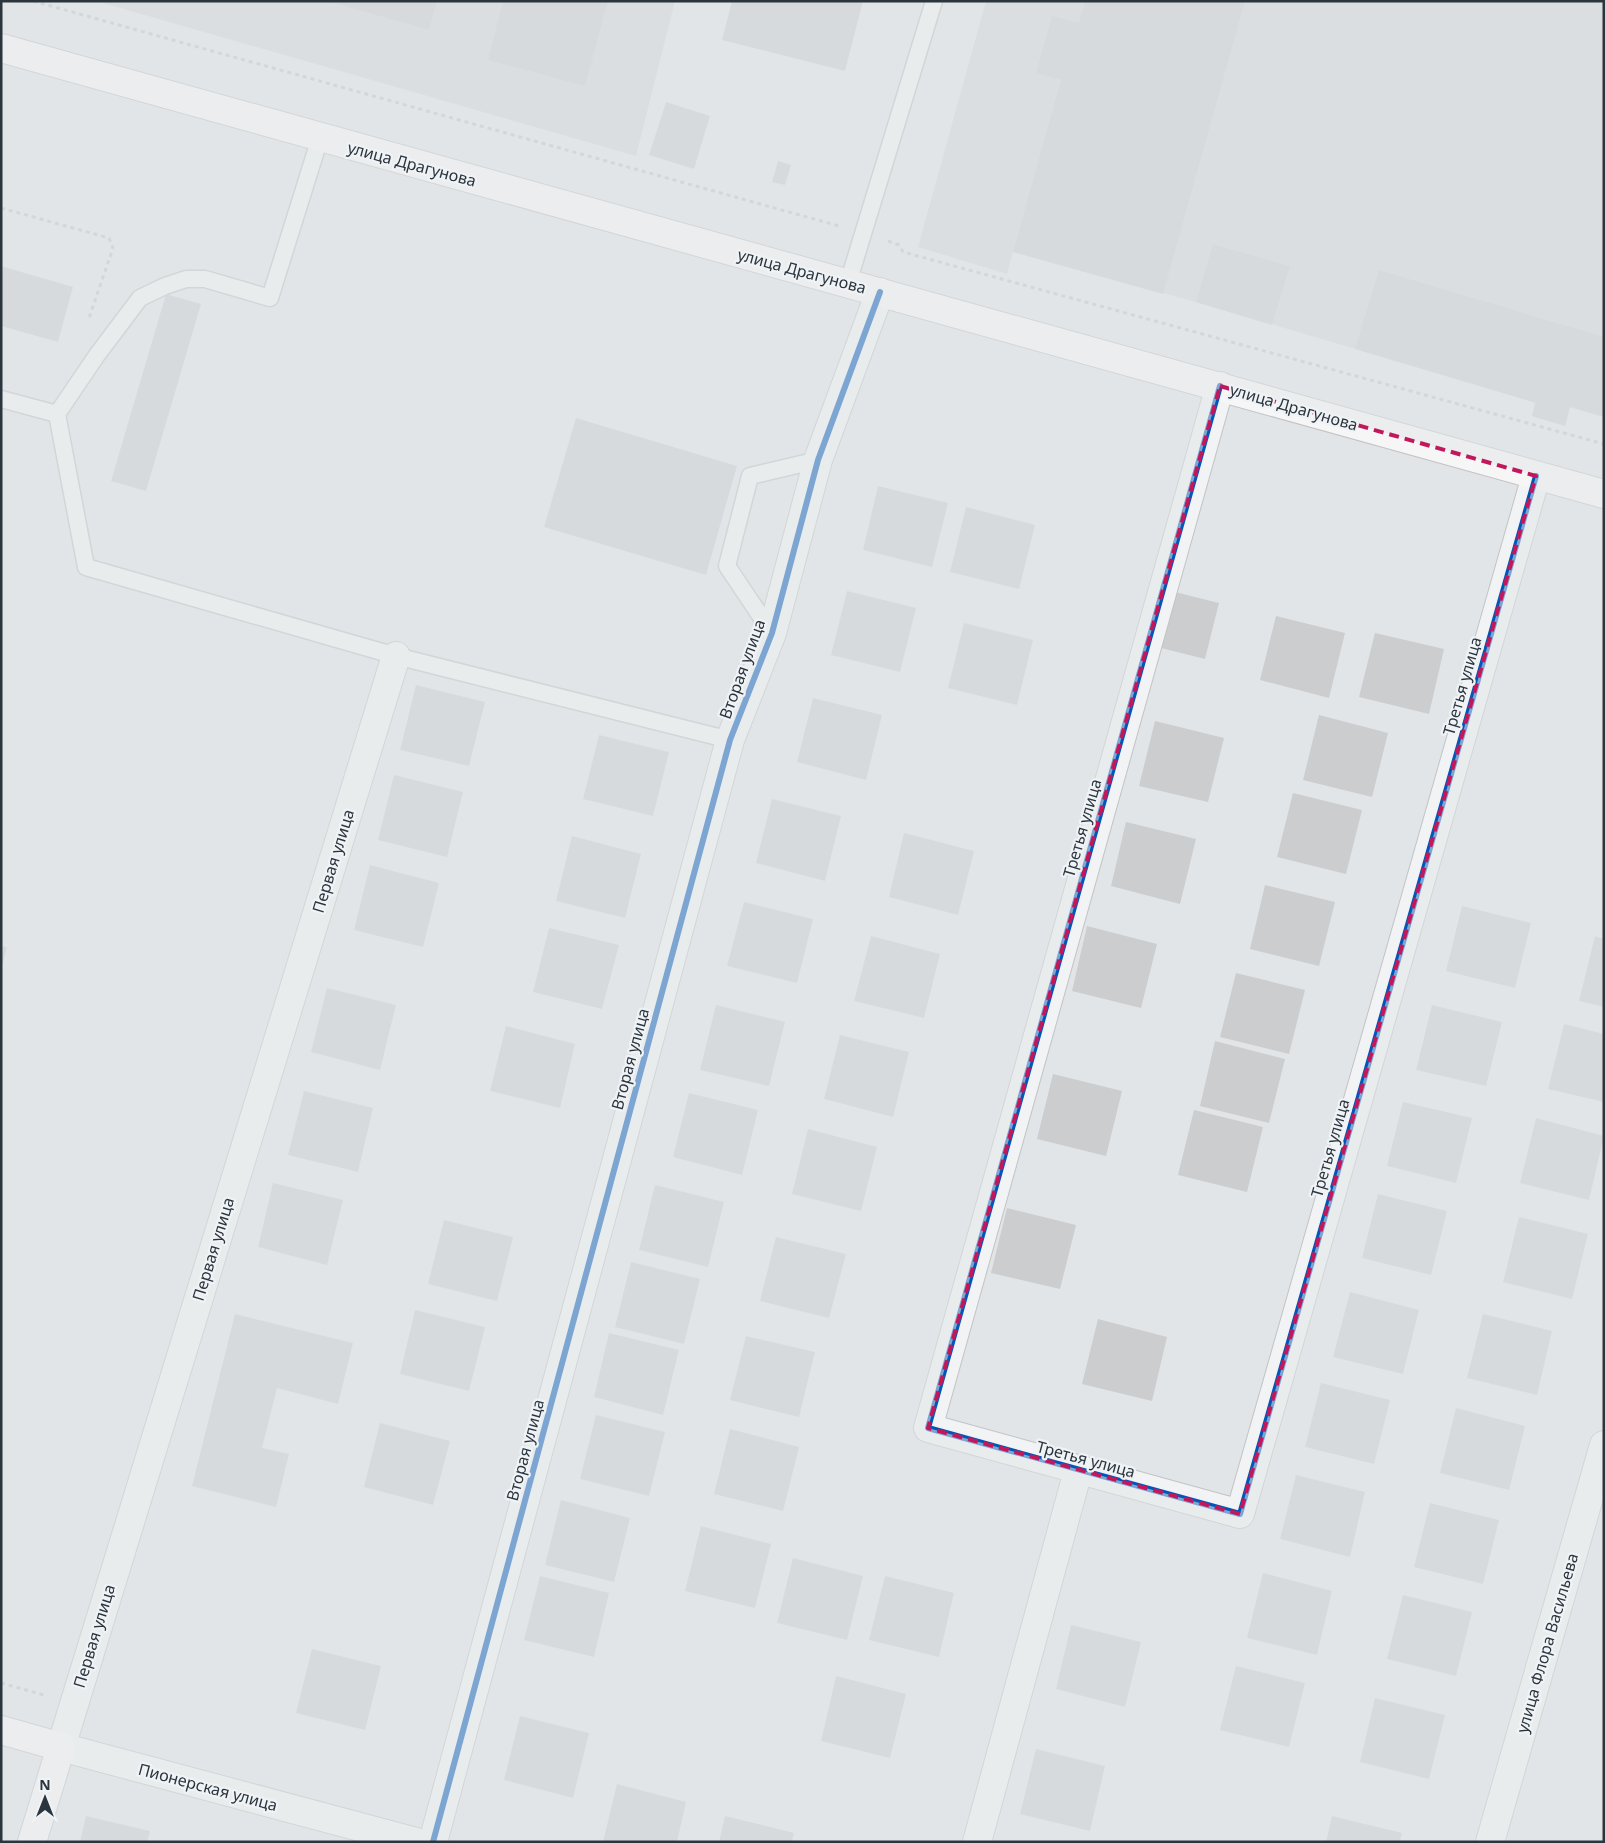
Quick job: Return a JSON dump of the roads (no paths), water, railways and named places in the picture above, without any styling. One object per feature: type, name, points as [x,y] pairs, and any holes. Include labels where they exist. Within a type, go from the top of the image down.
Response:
[{"type":"main road","name":"улица Драгунова","points":[[1,48],[1604,494]]},
{"type":"main road","name":"Пионерская улица","points":[[1,1730],[61,1747]]},
{"type":"main road","name":"Первая улица","points":[[32,1842],[61,1747]]},
{"type":"street","name":"Вторая улица","points":[[434,1842],[730,740],[772,633],[818,460],[880,292]]},
{"type":"street","name":"Третья улица","points":[[1220,386],[928,1428],[1078,1471],[1240,1514],[1536,476]]},
{"type":"street","name":"Первая улица","points":[[61,1747],[396,656]]},
{"type":"street","name":"улица Флора Васильева","points":[[1490,1842],[1604,1445]]},
{"type":"street","name":"Третья улица","points":[[977,1842],[1078,1471]]},
{"type":"street","name":"Пионерская улица","points":[[61,1747],[416,1842]]},
{"type":"lane","points":[[848,283],[934,1]]},
{"type":"lane","points":[[320,138],[270,298],[205,279],[186,279],[164,286],[140,298],[97,355],[57,414],[86,567],[396,656],[730,740]]},
{"type":"lane","points":[[1,399],[57,414]]},
{"type":"lane","points":[[772,633],[727,566],[750,476],[818,460]]}]
